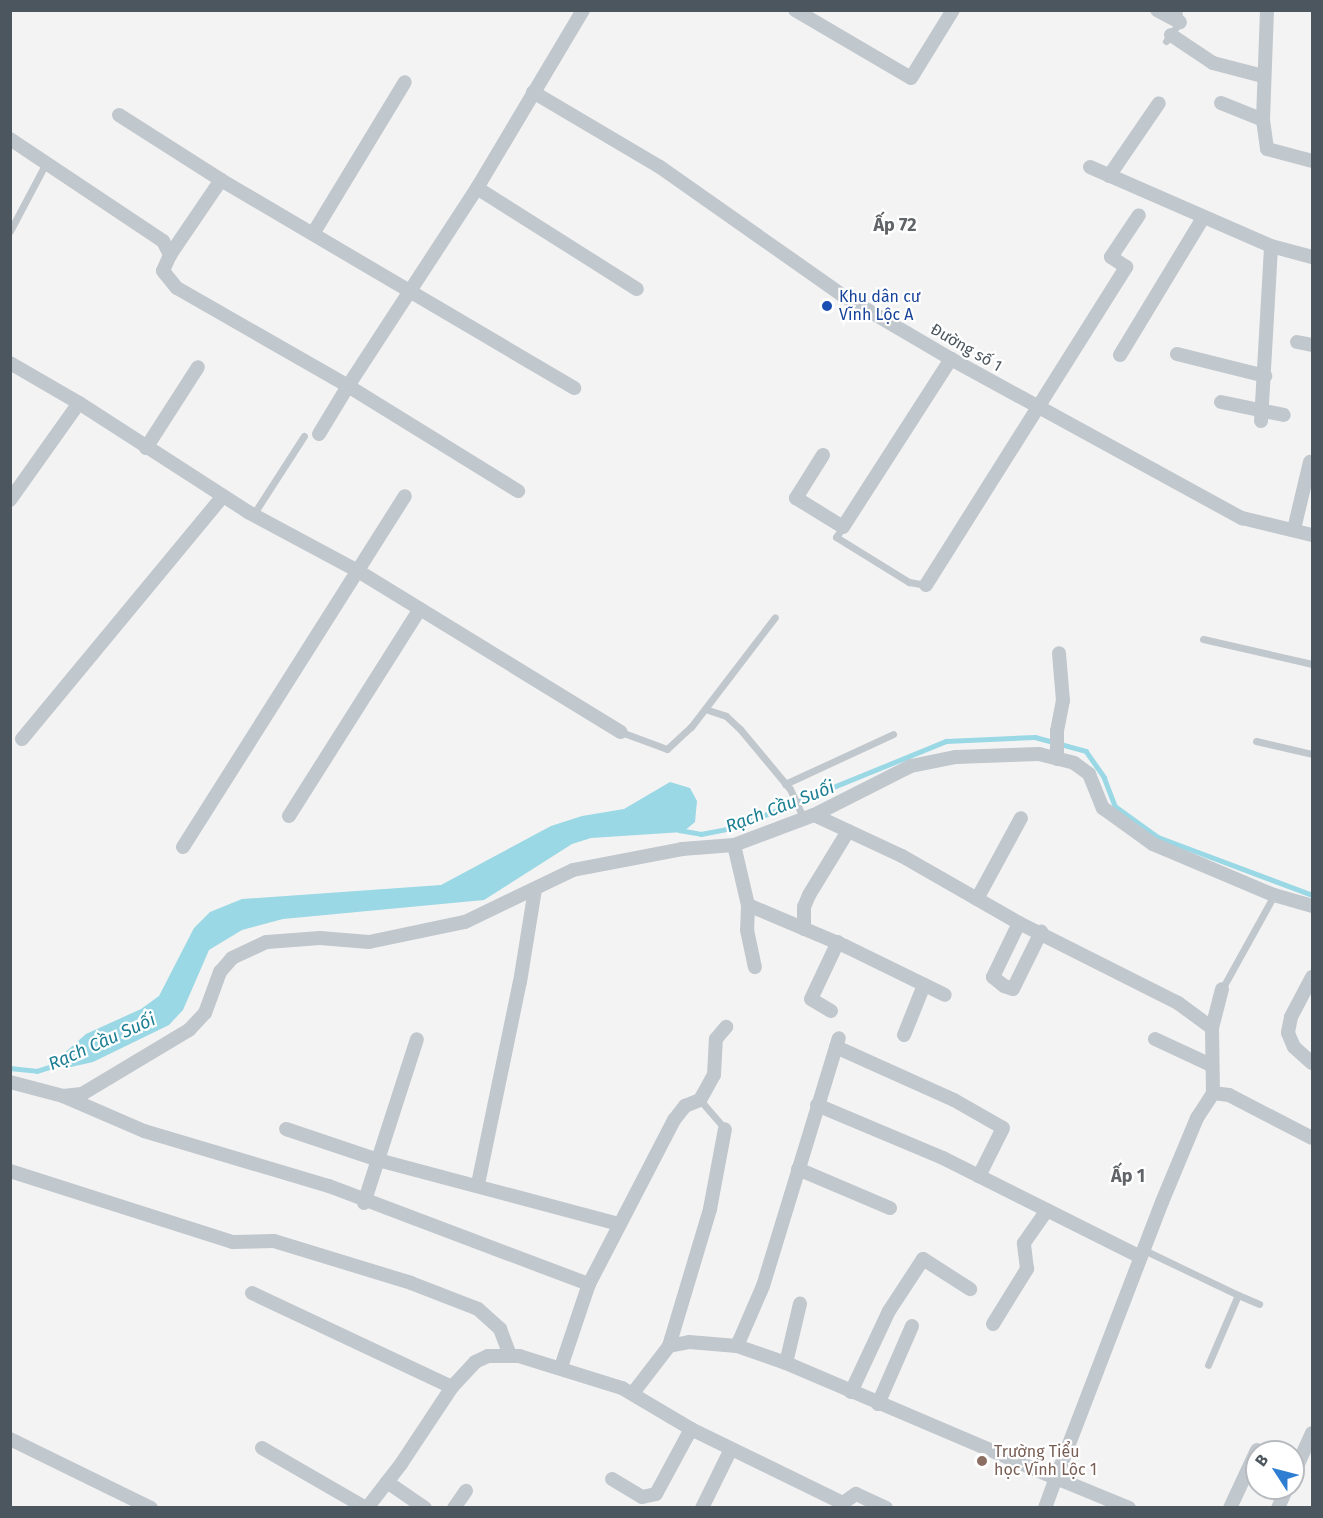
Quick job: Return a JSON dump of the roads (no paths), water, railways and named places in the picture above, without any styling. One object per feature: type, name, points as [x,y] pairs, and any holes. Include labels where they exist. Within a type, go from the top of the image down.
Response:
[{"type":"street","points":[[319,434],[477,188],[583,10]]},
{"type":"street","points":[[795,10],[911,78],[953,10]]},
{"type":"street","points":[[1157,10],[1179,16]]},
{"type":"street","points":[[1267,10],[1263,76],[1263,120],[1267,149],[1312,161]]},
{"type":"street","points":[[1169,38],[1213,63],[1263,76]]},
{"type":"street","points":[[314,232],[405,82]]},
{"type":"street","name":"Đường số 1","points":[[533,92],[660,167],[842,295],[1037,407],[1242,518],[1312,535]]},
{"type":"street","points":[[1109,176],[1159,103]]},
{"type":"street","points":[[1221,103],[1263,120]]},
{"type":"street","points":[[119,115],[221,180],[314,232],[574,388]]},
{"type":"street","points":[[10,140],[163,240],[170,255]]},
{"type":"street","points":[[1090,167],[1271,246],[1312,257]]},
{"type":"street","points":[[221,180],[170,255],[163,271],[177,288],[348,386],[518,491]]},
{"type":"street","points":[[477,188],[636,289]]},
{"type":"street","points":[[926,585],[1126,267],[1111,257],[1139,215]]},
{"type":"street","points":[[1120,354],[1203,218]]},
{"type":"street","points":[[1262,416],[1271,246]]},
{"type":"street","points":[[1297,342],[1312,345]]},
{"type":"street","points":[[1177,354],[1265,376]]},
{"type":"street","points":[[823,455],[796,498],[843,527],[951,358]]},
{"type":"street","points":[[146,448],[198,367]]},
{"type":"street","points":[[13,370],[80,403],[222,497],[358,571],[621,732]]},
{"type":"street","points":[[1221,402],[1262,416],[1284,415]]},
{"type":"street","points":[[10,500],[80,403]]},
{"type":"street","points":[[1294,529],[1310,462]]},
{"type":"street","points":[[183,847],[405,496]]},
{"type":"street","points":[[22,739],[222,497]]},
{"type":"street","points":[[289,816],[420,609]]},
{"type":"street","points":[[1057,753],[1057,732],[1063,701],[1059,653]]},
{"type":"street","points":[[63,1096],[82,1094],[189,1030],[205,1013],[220,972],[232,958],[247,951],[287,938],[369,942],[423,933],[465,922],[585,867],[682,849],[734,845],[806,815],[911,766],[956,757],[1057,753],[1089,774],[1103,808],[1153,844],[1274,895],[1312,906]]},
{"type":"street","points":[[806,815],[848,831],[1019,923],[1041,932],[1178,1003],[1212,1028]]},
{"type":"street","points":[[977,899],[1021,818]]},
{"type":"street","points":[[804,929],[804,907],[809,895],[848,831]]},
{"type":"street","points":[[734,845],[748,905],[747,930],[755,967]]},
{"type":"street","points":[[478,1184],[520,982],[535,889]]},
{"type":"street","points":[[748,905],[837,942],[945,995]]},
{"type":"street","points":[[1019,923],[993,977],[1004,986],[1013,989],[1041,932]]},
{"type":"street","points":[[831,1011],[811,999],[837,942]]},
{"type":"street","points":[[1312,977],[1291,1017],[1288,1034],[1293,1047],[1312,1063]]},
{"type":"street","points":[[904,1035],[924,985]]},
{"type":"street","points":[[1045,1508],[1197,1118],[1213,1093],[1212,1028],[1222,989]]},
{"type":"street","points":[[561,1367],[589,1284],[674,1120],[685,1106],[700,1100],[714,1075],[716,1039],[726,1027]]},
{"type":"street","points":[[364,1203],[417,1038]]},
{"type":"street","points":[[1155,1039],[1211,1065]]},
{"type":"street","points":[[737,1346],[763,1286],[837,1043],[954,1100],[1003,1128],[979,1176]]},
{"type":"street","points":[[10,1082],[63,1096],[144,1131],[329,1186],[364,1203],[455,1231],[589,1284]]},
{"type":"street","points":[[1213,1093],[1229,1095],[1312,1138]]},
{"type":"street","points":[[817,1105],[979,1176],[1047,1210],[1143,1253]]},
{"type":"street","points":[[285,1129],[378,1160],[478,1184],[619,1224]]},
{"type":"street","points":[[633,1392],[669,1346],[710,1209],[724,1130]]},
{"type":"street","points":[[798,1169],[890,1208]]},
{"type":"street","points":[[10,1171],[233,1242],[274,1241],[411,1284],[478,1309],[500,1329],[510,1355]]},
{"type":"street","points":[[993,1324],[1027,1269],[1024,1243],[1047,1210]]},
{"type":"street","points":[[851,1392],[889,1311],[923,1258],[970,1288]]},
{"type":"street","points":[[252,1293],[452,1386]]},
{"type":"street","points":[[786,1363],[800,1304]]},
{"type":"street","points":[[878,1404],[912,1326]]},
{"type":"street","points":[[669,1346],[690,1342],[737,1346],[786,1363],[878,1404],[1129,1508]]},
{"type":"street","points":[[262,1448],[367,1508],[452,1386],[475,1362],[488,1356],[510,1355],[561,1367],[633,1392],[730,1451],[843,1503],[856,1494],[886,1508]]},
{"type":"street","points":[[612,1479],[642,1497],[656,1494],[691,1429]]},
{"type":"street","points":[[1305,1448],[1312,1433]]},
{"type":"street","points":[[10,1439],[151,1508]]},
{"type":"street","points":[[702,1508],[730,1451]]},
{"type":"street","points":[[1230,1508],[1245,1476]]},
{"type":"street","points":[[387,1482],[425,1508]]},
{"type":"street","points":[[454,1508],[466,1491]]},
{"type":"lane","points":[[1169,38],[1179,16]]},
{"type":"lane","points":[[10,231],[46,163]]},
{"type":"lane","points":[[253,515],[304,436]]},
{"type":"lane","points":[[843,527],[836,537],[909,582],[926,585]]},
{"type":"lane","points":[[621,732],[667,749],[705,709],[775,617]]},
{"type":"lane","points":[[1203,639],[1312,664]]},
{"type":"lane","points":[[705,709],[731,720],[788,787],[806,815]]},
{"type":"lane","points":[[788,787],[893,734]]},
{"type":"lane","points":[[1256,741],[1312,754]]},
{"type":"lane","points":[[1222,989],[1274,895]]},
{"type":"lane","points":[[700,1100],[724,1130]]},
{"type":"lane","points":[[1143,1253],[1259,1304]]},
{"type":"lane","points":[[1208,1365],[1239,1295]]},
{"type":"water","points":[[670,782],[690,788],[697,801],[695,822],[683,832],[591,838],[572,844],[484,900],[283,919],[242,930],[209,950],[183,1010],[169,1025],[93,1062],[71,1067],[53,1063],[86,1034],[141,1009],[159,996],[194,928],[210,912],[242,899],[441,885],[551,826],[582,816],[624,809]]},
{"type":"waterway","name":"Rạch Cầu Suối","points":[[679,830],[701,834],[733,828],[946,741],[1035,737],[1086,751],[1104,777],[1115,806],[1158,837],[1312,895]]},
{"type":"waterway","name":"Rạch Cầu Suối","points":[[10,1068],[37,1071],[58,1064]]},
{"type":"place","name":"Khu dân cư Vĩnh Lộc A","points":[[827,306]]},
{"type":"place","name":"Trường Tiểu học Vĩnh Lộc 1","points":[[982,1461]]},
{"type":"district","name":"Ấp 72","points":[[895,225]]},
{"type":"district","name":"Ấp 1","points":[[1128,1176]]}]
